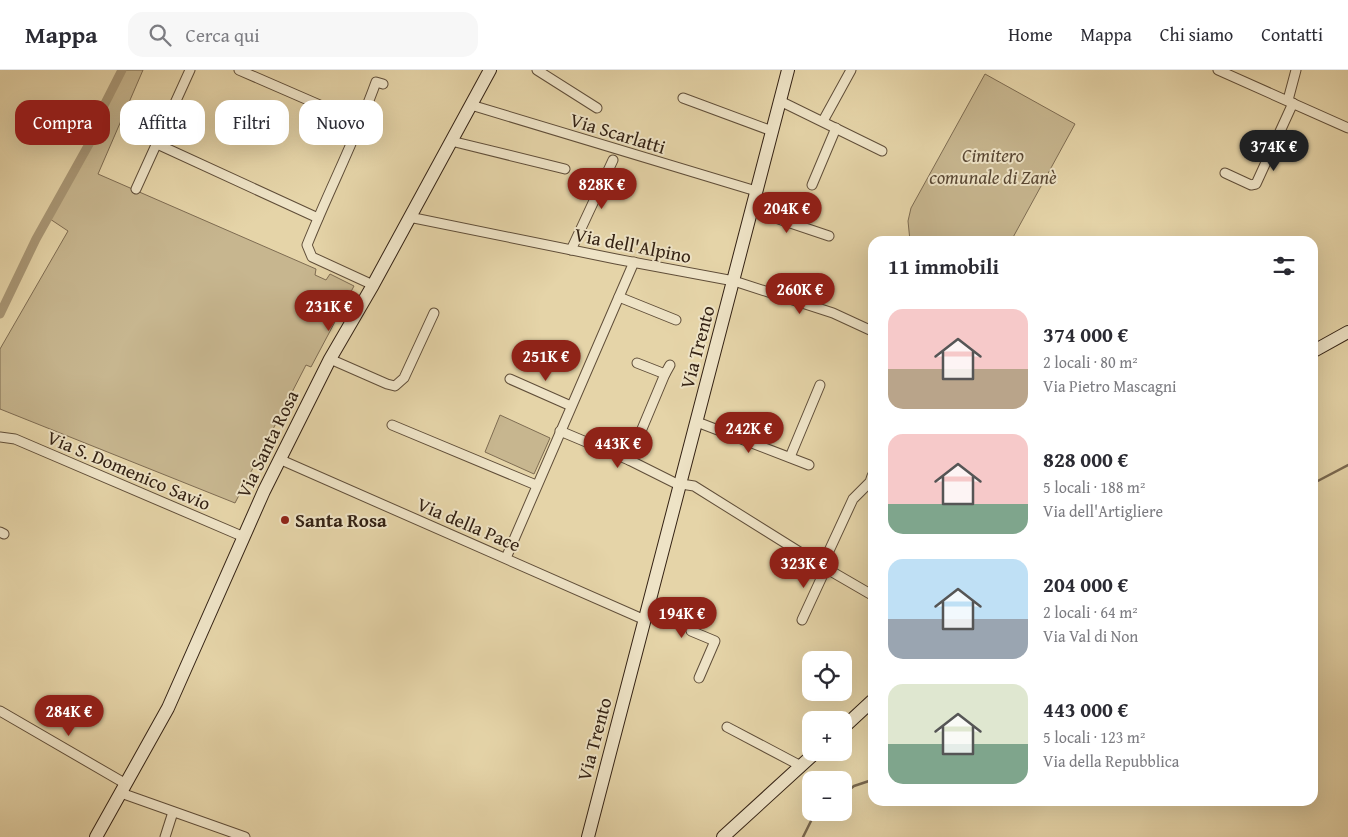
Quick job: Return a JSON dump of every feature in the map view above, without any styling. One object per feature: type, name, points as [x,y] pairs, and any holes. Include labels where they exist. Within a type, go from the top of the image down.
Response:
[{"type":"street","points":[[177,100],[190,70]]},
{"type":"street","points":[[239,70],[308,100]]},
{"type":"street","points":[[537,70],[597,108]]},
{"type":"street","name":"Via Trento","points":[[588,837],[788,70]]},
{"type":"street","points":[[823,121],[851,70]]},
{"type":"street","points":[[1218,70],[1348,128]]},
{"type":"street","points":[[1225,173],[1251,185],[1256,184],[1290,102],[1296,70]]},
{"type":"street","name":"Via Santa Rosa","points":[[96,837],[168,708],[279,460],[330,360],[490,72]]},
{"type":"street","points":[[369,100],[376,82],[383,84]]},
{"type":"street","points":[[682,98],[772,131]]},
{"type":"street","points":[[780,101],[882,151]]},
{"type":"street","name":"Via Scarlatti","points":[[471,105],[756,191]]},
{"type":"street","points":[[812,185],[836,128]]},
{"type":"street","points":[[451,142],[565,169]]},
{"type":"street","points":[[136,190],[157,145]]},
{"type":"street","points":[[159,145],[318,218]]},
{"type":"street","points":[[351,145],[318,218],[308,246],[312,257],[373,285]]},
{"type":"street","points":[[570,250],[613,160]]},
{"type":"street","points":[[752,210],[829,236]]},
{"type":"street","name":"Via dell'Alpino","points":[[409,216],[570,250],[734,281],[833,313],[868,329]]},
{"type":"street","points":[[506,558],[634,262]]},
{"type":"street","points":[[619,297],[676,320]]},
{"type":"street","points":[[330,360],[395,386],[404,378],[434,313]]},
{"type":"street","points":[[1318,349],[1348,332]]},
{"type":"street","points":[[637,362],[665,374]]},
{"type":"street","points":[[628,460],[670,365]]},
{"type":"street","points":[[510,379],[571,406]]},
{"type":"street","points":[[790,458],[820,386]]},
{"type":"street","points":[[697,422],[809,464]]},
{"type":"street","points":[[392,425],[536,485]]},
{"type":"street","points":[[560,432],[628,460],[674,483],[694,486],[868,593]]},
{"type":"street","name":"Via S. Domenico Savio","points":[[0,436],[16,439],[244,537]]},
{"type":"street","name":"Via della Pace","points":[[279,460],[645,620]]},
{"type":"street","points":[[802,620],[853,499],[868,484]]},
{"type":"street","points":[[650,603],[690,622],[691,631],[716,641],[699,678]]},
{"type":"street","points":[[852,720],[868,705]]},
{"type":"street","points":[[0,711],[123,788],[173,812],[245,837]]},
{"type":"street","points":[[727,727],[801,766]]},
{"type":"street","points":[[723,837],[806,761]]},
{"type":"street","points":[[164,837],[173,812]]},
{"type":"green space","points":[[124,70],[143,70],[130,100],[120,100],[120,123],[98,174],[316,269],[315,275],[326,280],[330,274],[354,286],[311,367],[306,365],[235,503],[0,409],[0,349],[68,231],[50,219],[87,145],[110,145],[109,100]]},
{"type":"green space","name":"Cimitero comunale di Zanè","points":[[985,74],[1075,124],[1014,236],[910,236],[908,221],[911,208]]},
{"type":"green space","points":[[500,415],[550,438],[534,474],[485,452]]},
{"type":"waterway","points":[[0,314],[36,239],[98,128],[95,123],[122,70]]},
{"type":"waterway","points":[[1318,481],[1348,465]]},
{"type":"waterway","points":[[852,788],[868,781]]},
{"type":"waterway","points":[[803,837],[811,821]]},
{"type":"place","name":"Santa Rosa","points":[[285,520]]}]
